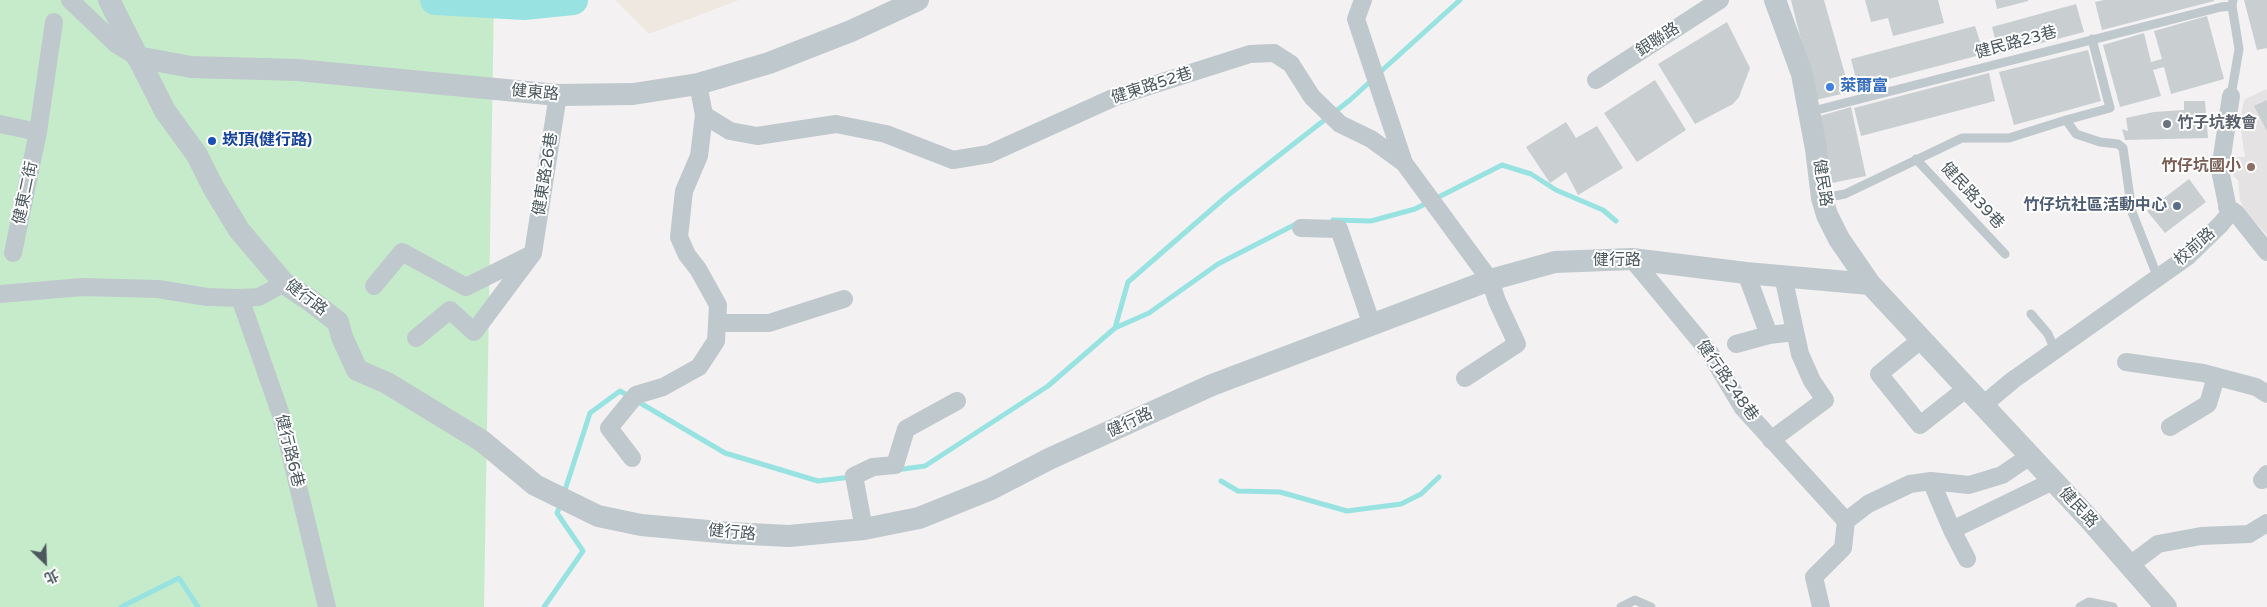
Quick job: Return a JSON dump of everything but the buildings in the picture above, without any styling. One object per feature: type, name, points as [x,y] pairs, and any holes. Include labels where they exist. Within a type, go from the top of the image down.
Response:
[{"type":"street","points":[[70,0],[116,44],[137,57]]},
{"type":"street","name":"健行路","points":[[109,0],[165,111],[197,155],[213,187],[239,230],[284,282],[311,300],[338,322],[342,337],[357,370],[388,384],[482,441],[535,485],[598,516],[641,525],[780,536],[864,529],[919,518],[952,506],[1212,385],[1490,280],[1555,262],[1632,259],[1870,284]]},
{"type":"street","name":"健東路","points":[[137,57],[191,67],[297,70],[558,95],[633,94],[698,84],[769,63],[851,31],[918,0]]},
{"type":"street","points":[[1364,0],[1356,19],[1404,164],[1490,280],[1517,344],[1465,378]]},
{"type":"street","name":"銀聯路","points":[[1596,80],[1720,0]]},
{"type":"street","name":"健民路","points":[[1775,0],[1802,74],[1822,198],[1827,215],[1840,239],[1870,284],[1923,338],[2166,607]]},
{"type":"street","name":"健東二街","points":[[13,253],[38,132],[54,22]]},
{"type":"street","name":"健東路52巷","points":[[704,116],[730,131],[757,136],[836,124],[886,134],[954,160],[989,154],[1115,97],[1250,54],[1274,53],[1291,64],[1312,97],[1340,124],[1371,139],[1404,164]]},
{"type":"street","points":[[632,458],[609,428],[636,395],[663,387],[699,367],[716,341],[718,305],[687,254],[679,237],[684,192],[699,156],[704,116],[698,84]]},
{"type":"street","name":"健東路26巷","points":[[416,338],[450,310],[474,332],[532,253],[558,95]]},
{"type":"street","points":[[2231,96],[2220,170],[2227,207],[2236,213],[2267,252]]},
{"type":"street","points":[[0,124],[38,132]]},
{"type":"street","name":"校前路","points":[[1983,405],[2013,380],[2188,257],[2229,214],[2227,207]]},
{"type":"street","points":[[1300,228],[1339,229],[1372,326]]},
{"type":"street","points":[[374,286],[402,252],[466,287],[532,253]]},
{"type":"street","name":"健行路248巷","points":[[1632,259],[1710,353],[1743,408],[1846,521]]},
{"type":"street","points":[[1746,272],[1769,335]]},
{"type":"street","points":[[1771,440],[1825,400],[1812,380],[1800,354],[1783,276]]},
{"type":"street","points":[[0,294],[82,287],[158,289],[207,297],[240,298],[259,297],[284,282]]},
{"type":"street","name":"健行路6巷","points":[[240,298],[281,416],[327,607]]},
{"type":"street","points":[[717,323],[769,323],[844,299]]},
{"type":"street","points":[[1736,344],[1769,335],[1795,332]]},
{"type":"street","points":[[1923,338],[1879,374],[1920,425],[1967,388]]},
{"type":"street","points":[[2126,362],[2203,373],[2256,387],[2267,394]]},
{"type":"street","points":[[2170,427],[2208,404],[2216,377]]},
{"type":"street","points":[[864,529],[854,476],[873,467],[895,465],[906,429],[957,401]]},
{"type":"street","points":[[1821,607],[1814,577],[1843,548],[1846,521],[1868,504],[1910,484],[1930,481],[1969,485],[2002,475],[2030,456]]},
{"type":"street","points":[[1930,481],[1967,559]]},
{"type":"street","points":[[1952,530],[2053,481]]},
{"type":"street","points":[[2130,565],[2158,544],[2201,536],[2249,534],[2267,523]]},
{"type":"lane","name":"健民路23巷","points":[[1809,112],[2232,3]]},
{"type":"lane","points":[[2231,96],[2239,49],[2232,3]]},
{"type":"lane","name":"健民路39巷","points":[[1822,198],[1845,194],[1962,138],[2009,138],[2110,108],[2092,39]]},
{"type":"lane","points":[[2066,120],[2076,134],[2100,142],[2118,144],[2123,148],[2132,212],[2158,278]]},
{"type":"lane","name":"健民路39巷","points":[[1916,159],[2005,254]]},
{"type":"lane","points":[[2031,314],[2048,334],[2055,350]]},
{"type":"lane","points":[[1621,607],[1635,600],[1651,607]]},
{"type":"lane","points":[[2080,607],[2088,602],[2113,607]]},
{"type":"shaded area","name":"竹仔坑國小","points":[[2267,89],[2267,235],[2245,211],[2240,200],[2238,180],[2233,176],[2235,157],[2245,157],[2240,123],[2243,104],[2245,99]]},
{"type":"green space","points":[[0,0],[494,0],[484,607],[0,607]]},
{"type":"sand","points":[[615,0],[739,0],[649,34]]},
{"type":"waterway","points":[[435,0],[524,5],[573,0]]},
{"type":"waterway","points":[[1378,74],[1460,0]]},
{"type":"waterway","points":[[896,470],[925,466],[1048,386],[1115,328],[1128,282],[1227,196],[1350,100],[1372,80]]},
{"type":"waterway","points":[[1333,220],[1371,221],[1415,209],[1502,165],[1531,174],[1556,190],[1603,210],[1616,221]]},
{"type":"waterway","points":[[1115,328],[1149,313],[1218,264],[1298,223]]},
{"type":"waterway","points":[[564,493],[590,413],[620,391],[725,453],[818,481],[851,477]]},
{"type":"waterway","points":[[1221,481],[1238,491],[1280,492],[1347,511],[1401,504],[1421,494],[1439,477]]},
{"type":"waterway","points":[[544,607],[583,551],[557,513],[561,504]]},
{"type":"waterway","points":[[121,607],[179,578],[198,607]]},
{"type":"place","name":"萊爾富","points":[[1830,87]]},
{"type":"place","name":"竹子坑教會","points":[[2167,124]]},
{"type":"place","name":"崁頂(健行路)","points":[[212,141]]},
{"type":"place","name":"竹仔坑國小","points":[[2251,167]]},
{"type":"place","name":"竹仔坑社區活動中心","points":[[2177,206]]}]
